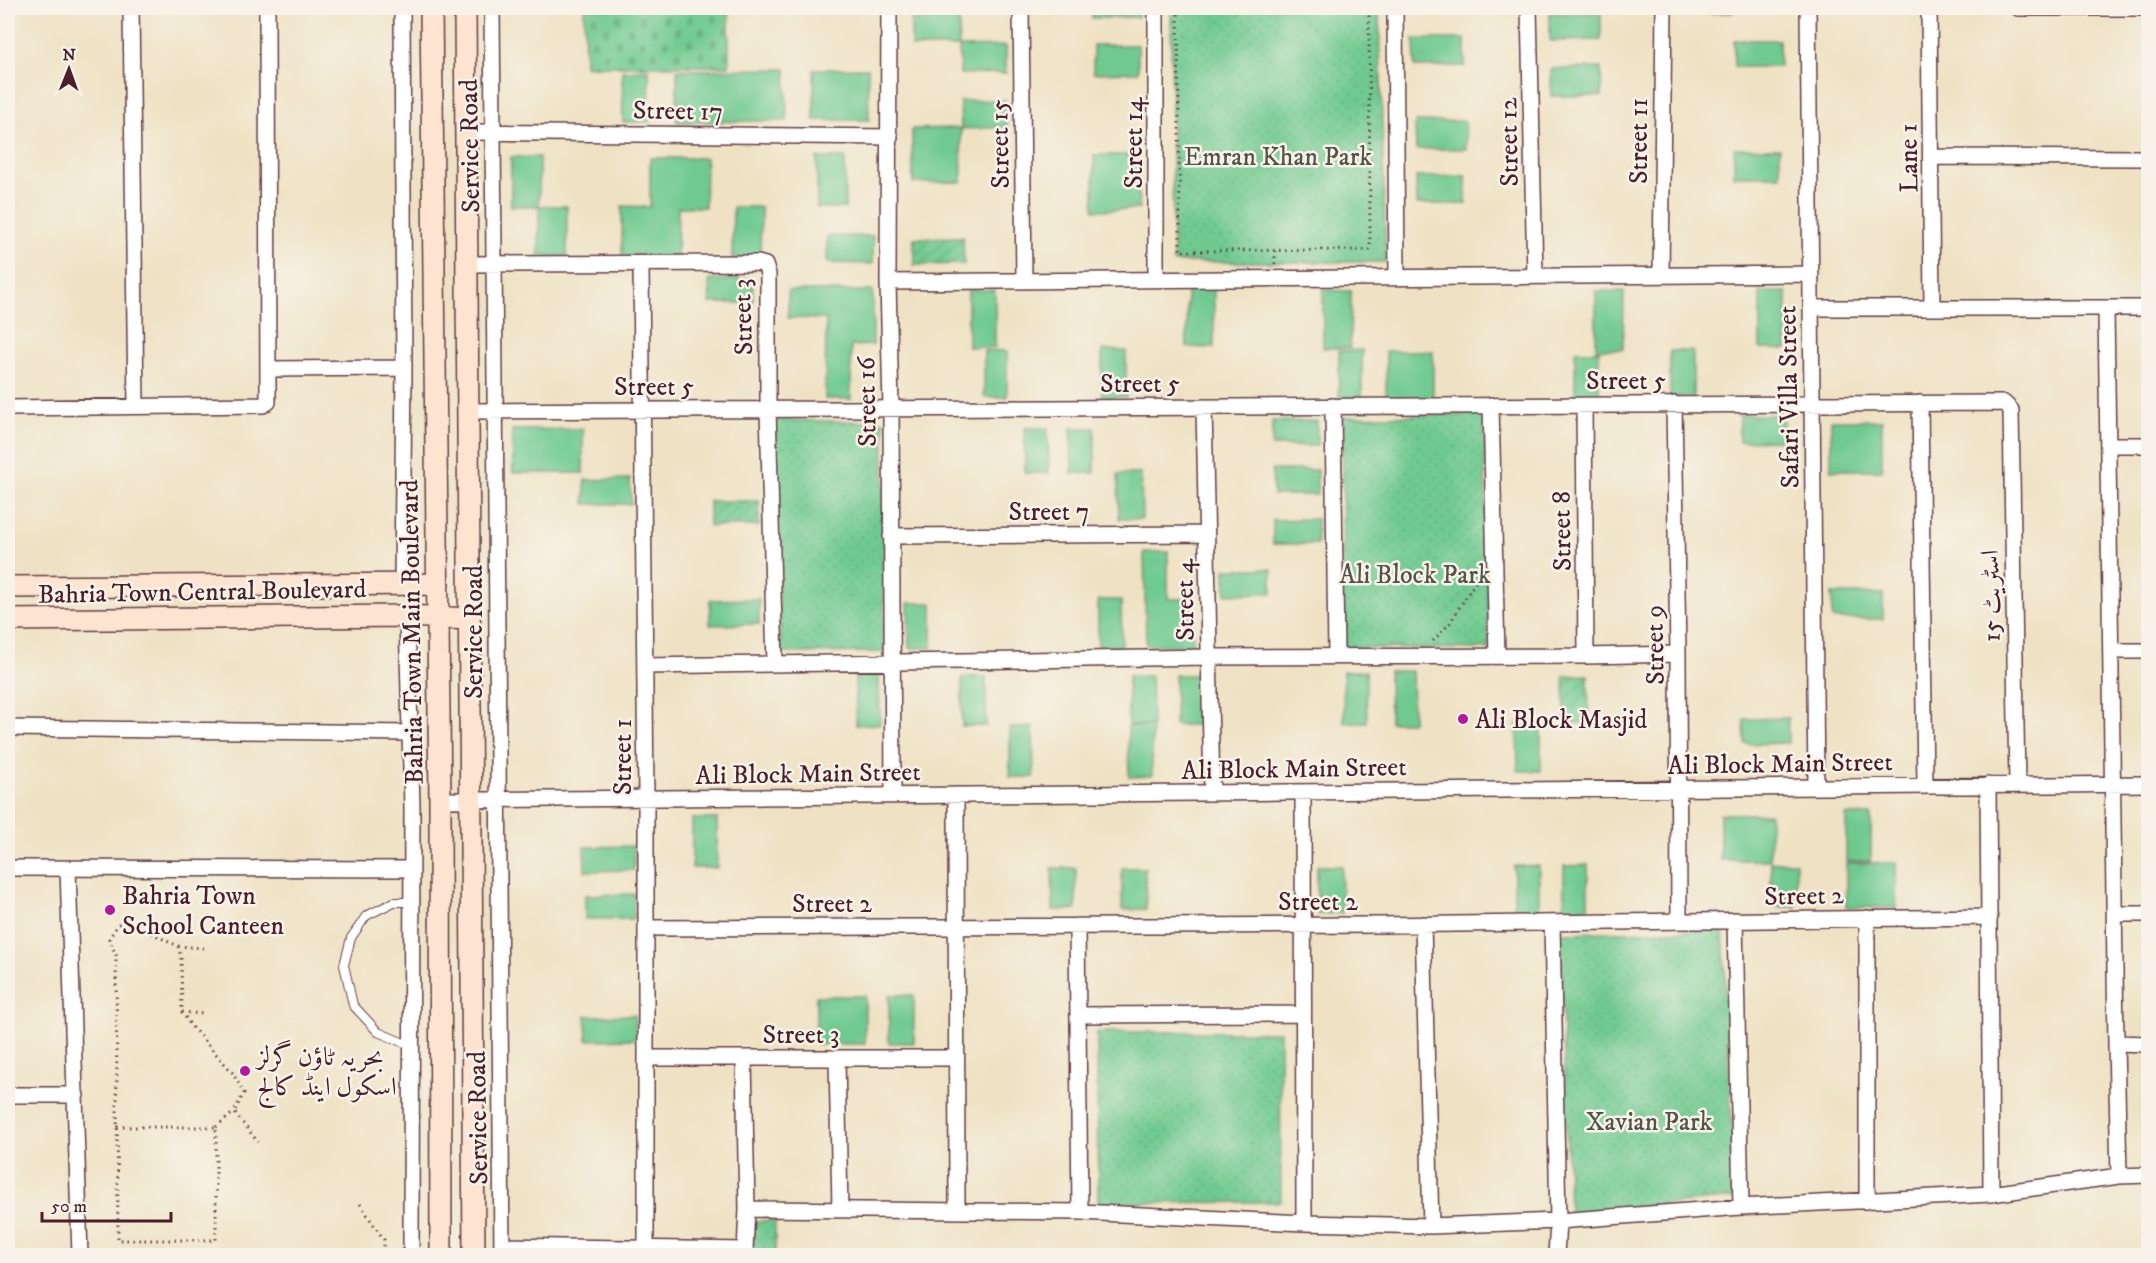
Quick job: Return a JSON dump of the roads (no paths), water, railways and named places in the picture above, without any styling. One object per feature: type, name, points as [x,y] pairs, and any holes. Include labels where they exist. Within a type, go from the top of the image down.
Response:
[{"type":"main road","name":"Bahria Town Main Boulevard","points":[[431,8],[439,618],[441,1256]]},
{"type":"main road","points":[[465,8],[474,1256]]},
{"type":"main road","name":"Bahria Town Central Boulevard","points":[[8,587],[438,584]]},
{"type":"main road","points":[[305,586],[310,592],[409,593],[463,638],[470,650]]},
{"type":"main road","name":"Bahria Town Central Boulevard","points":[[8,620],[407,616],[469,619]]},
{"type":"street","points":[[131,8],[136,406]]},
{"type":"street","points":[[8,408],[263,405],[268,402],[267,8]]},
{"type":"street","points":[[402,8],[404,368],[402,585]]},
{"type":"street","name":"Service Road","points":[[492,8],[502,1251]]},
{"type":"street","name":"Street 16","points":[[889,8],[888,282],[891,408],[892,796]]},
{"type":"street","name":"Street 15","points":[[1021,8],[1024,280]]},
{"type":"street","name":"Street 14","points":[[1156,8],[1156,279]]},
{"type":"street","points":[[1395,8],[1397,277]]},
{"type":"street","name":"Street 12","points":[[1529,8],[1535,276]]},
{"type":"street","name":"Street 11","points":[[1661,275],[1664,8]]},
{"type":"street","name":"Safari Villa Street","points":[[1808,8],[1816,787]]},
{"type":"street","name":"Lane 1","points":[[1929,8],[1932,308]]},
{"type":"street","points":[[2018,8],[2148,8]]},
{"type":"street","name":"Street 17","points":[[466,132],[890,136]]},
{"type":"street","points":[[1932,157],[2148,158]]},
{"type":"street","name":"Street 3","points":[[467,264],[758,263],[765,265],[768,274],[768,409],[775,664]]},
{"type":"street","name":"Street 1","points":[[641,265],[646,798],[646,1249]]},
{"type":"street","points":[[888,282],[1811,273]]},
{"type":"street","points":[[1811,308],[2148,308]]},
{"type":"street","points":[[2106,308],[2119,1176]]},
{"type":"street","points":[[269,369],[404,368]]},
{"type":"street","name":"Street 5","points":[[468,411],[1812,403],[2004,404],[2008,407]]},
{"type":"street","points":[[1920,403],[1925,786]]},
{"type":"street","name":"Street 9","points":[[1674,404],[1679,921]]},
{"type":"street","points":[[1491,405],[1497,656]]},
{"type":"street","name":"Street 8","points":[[1584,405],[1586,656]]},
{"type":"street","points":[[1333,406],[1336,656]]},
{"type":"street","name":"Street 4","points":[[1204,407],[1212,793]]},
{"type":"street","name":"اسٹریٹ 15","points":[[2008,407],[2011,410],[2017,785]]},
{"type":"street","points":[[2109,445],[2148,445]]},
{"type":"street","name":"Street 7","points":[[891,536],[1206,534]]},
{"type":"street","points":[[407,616],[412,869],[411,1256]]},
{"type":"street","points":[[2112,651],[2148,651]]},
{"type":"street","points":[[645,666],[1209,657],[1678,654]]},
{"type":"street","points":[[8,728],[411,733]]},
{"type":"street","name":"Ali Block Main Street","points":[[440,800],[2148,784]]},
{"type":"street","points":[[1988,785],[1991,1194]]},
{"type":"street","points":[[1303,792],[1304,1223]]},
{"type":"street","points":[[956,795],[957,1211]]},
{"type":"street","points":[[8,868],[412,869]]},
{"type":"street","points":[[68,868],[80,1256]]},
{"type":"street","points":[[2115,914],[2148,914]]},
{"type":"street","name":"Street 2","points":[[646,928],[1552,923],[1990,917]]},
{"type":"street","points":[[1867,918],[1867,1201]]},
{"type":"street","points":[[1735,920],[1741,1208]]},
{"type":"street","points":[[1552,923],[1558,1221],[1556,1256]]},
{"type":"street","points":[[1423,924],[1431,1226]]},
{"type":"street","points":[[1077,926],[1080,1212]]},
{"type":"street","points":[[1078,1016],[1303,1014]]},
{"type":"street","points":[[2116,1043],[2148,1044]]},
{"type":"street","name":"Street 3","points":[[646,1058],[956,1058]]},
{"type":"street","points":[[502,1251],[646,1249],[722,1253],[745,1250],[747,1209],[744,1058]]},
{"type":"street","points":[[837,1059],[840,1210]]},
{"type":"street","points":[[8,1095],[76,1095]]},
{"type":"street","points":[[747,1209],[1080,1212],[1304,1223],[1431,1226],[1558,1221],[1991,1194],[2119,1176],[2148,1175]]},
{"type":"lane","points":[[411,1046],[378,1032],[353,1005],[344,965],[351,938],[366,916],[394,902],[412,902]]},
{"type":"place","name":"Ali Block Masjid","points":[[1463,719]]},
{"type":"place","name":"Bahria Town School Canteen","points":[[110,910]]},
{"type":"place","name":"بحریہ ٹاؤن گرلز اسکول اینڈ کالج","points":[[245,1071]]},
{"type":"park label","name":"Emran Khan Park","points":[[1278,156]]},
{"type":"park label","name":"Ali Block Park","points":[[1415,574]]},
{"type":"park label","name":"Xavian Park","points":[[1649,1121]]}]
